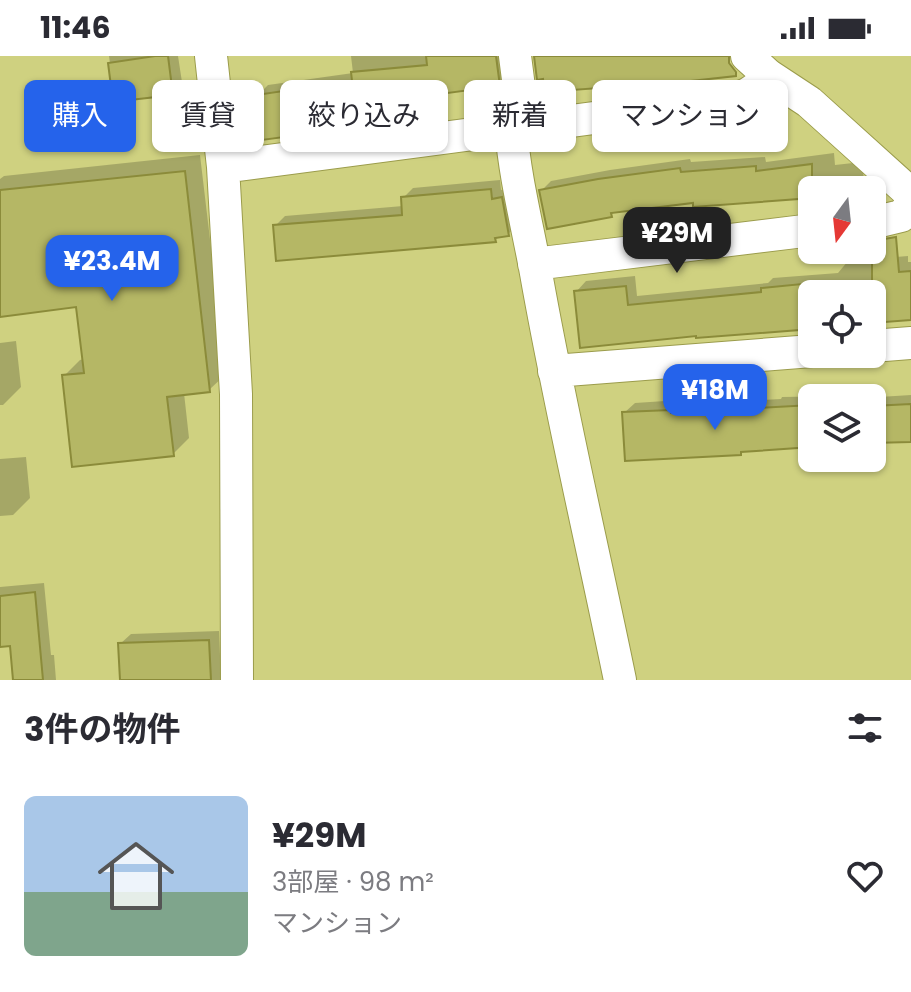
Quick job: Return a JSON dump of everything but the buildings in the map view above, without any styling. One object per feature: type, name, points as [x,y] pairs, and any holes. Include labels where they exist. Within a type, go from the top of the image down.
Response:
[{"type":"street","points":[[211,56],[223,167],[236,394],[237,680]]},
{"type":"street","points":[[515,56],[516,80]]},
{"type":"street","points":[[576,120],[744,97],[760,85],[758,66]]},
{"type":"street","points":[[758,66],[809,102],[911,194]]},
{"type":"street","points":[[223,167],[464,135]]},
{"type":"street","points":[[516,152],[514,168],[554,371],[620,680]]},
{"type":"street","points":[[886,220],[901,216],[911,207]]},
{"type":"street","points":[[534,264],[798,232]]},
{"type":"street","points":[[886,345],[911,343]]},
{"type":"street","points":[[554,371],[798,352]]}]
